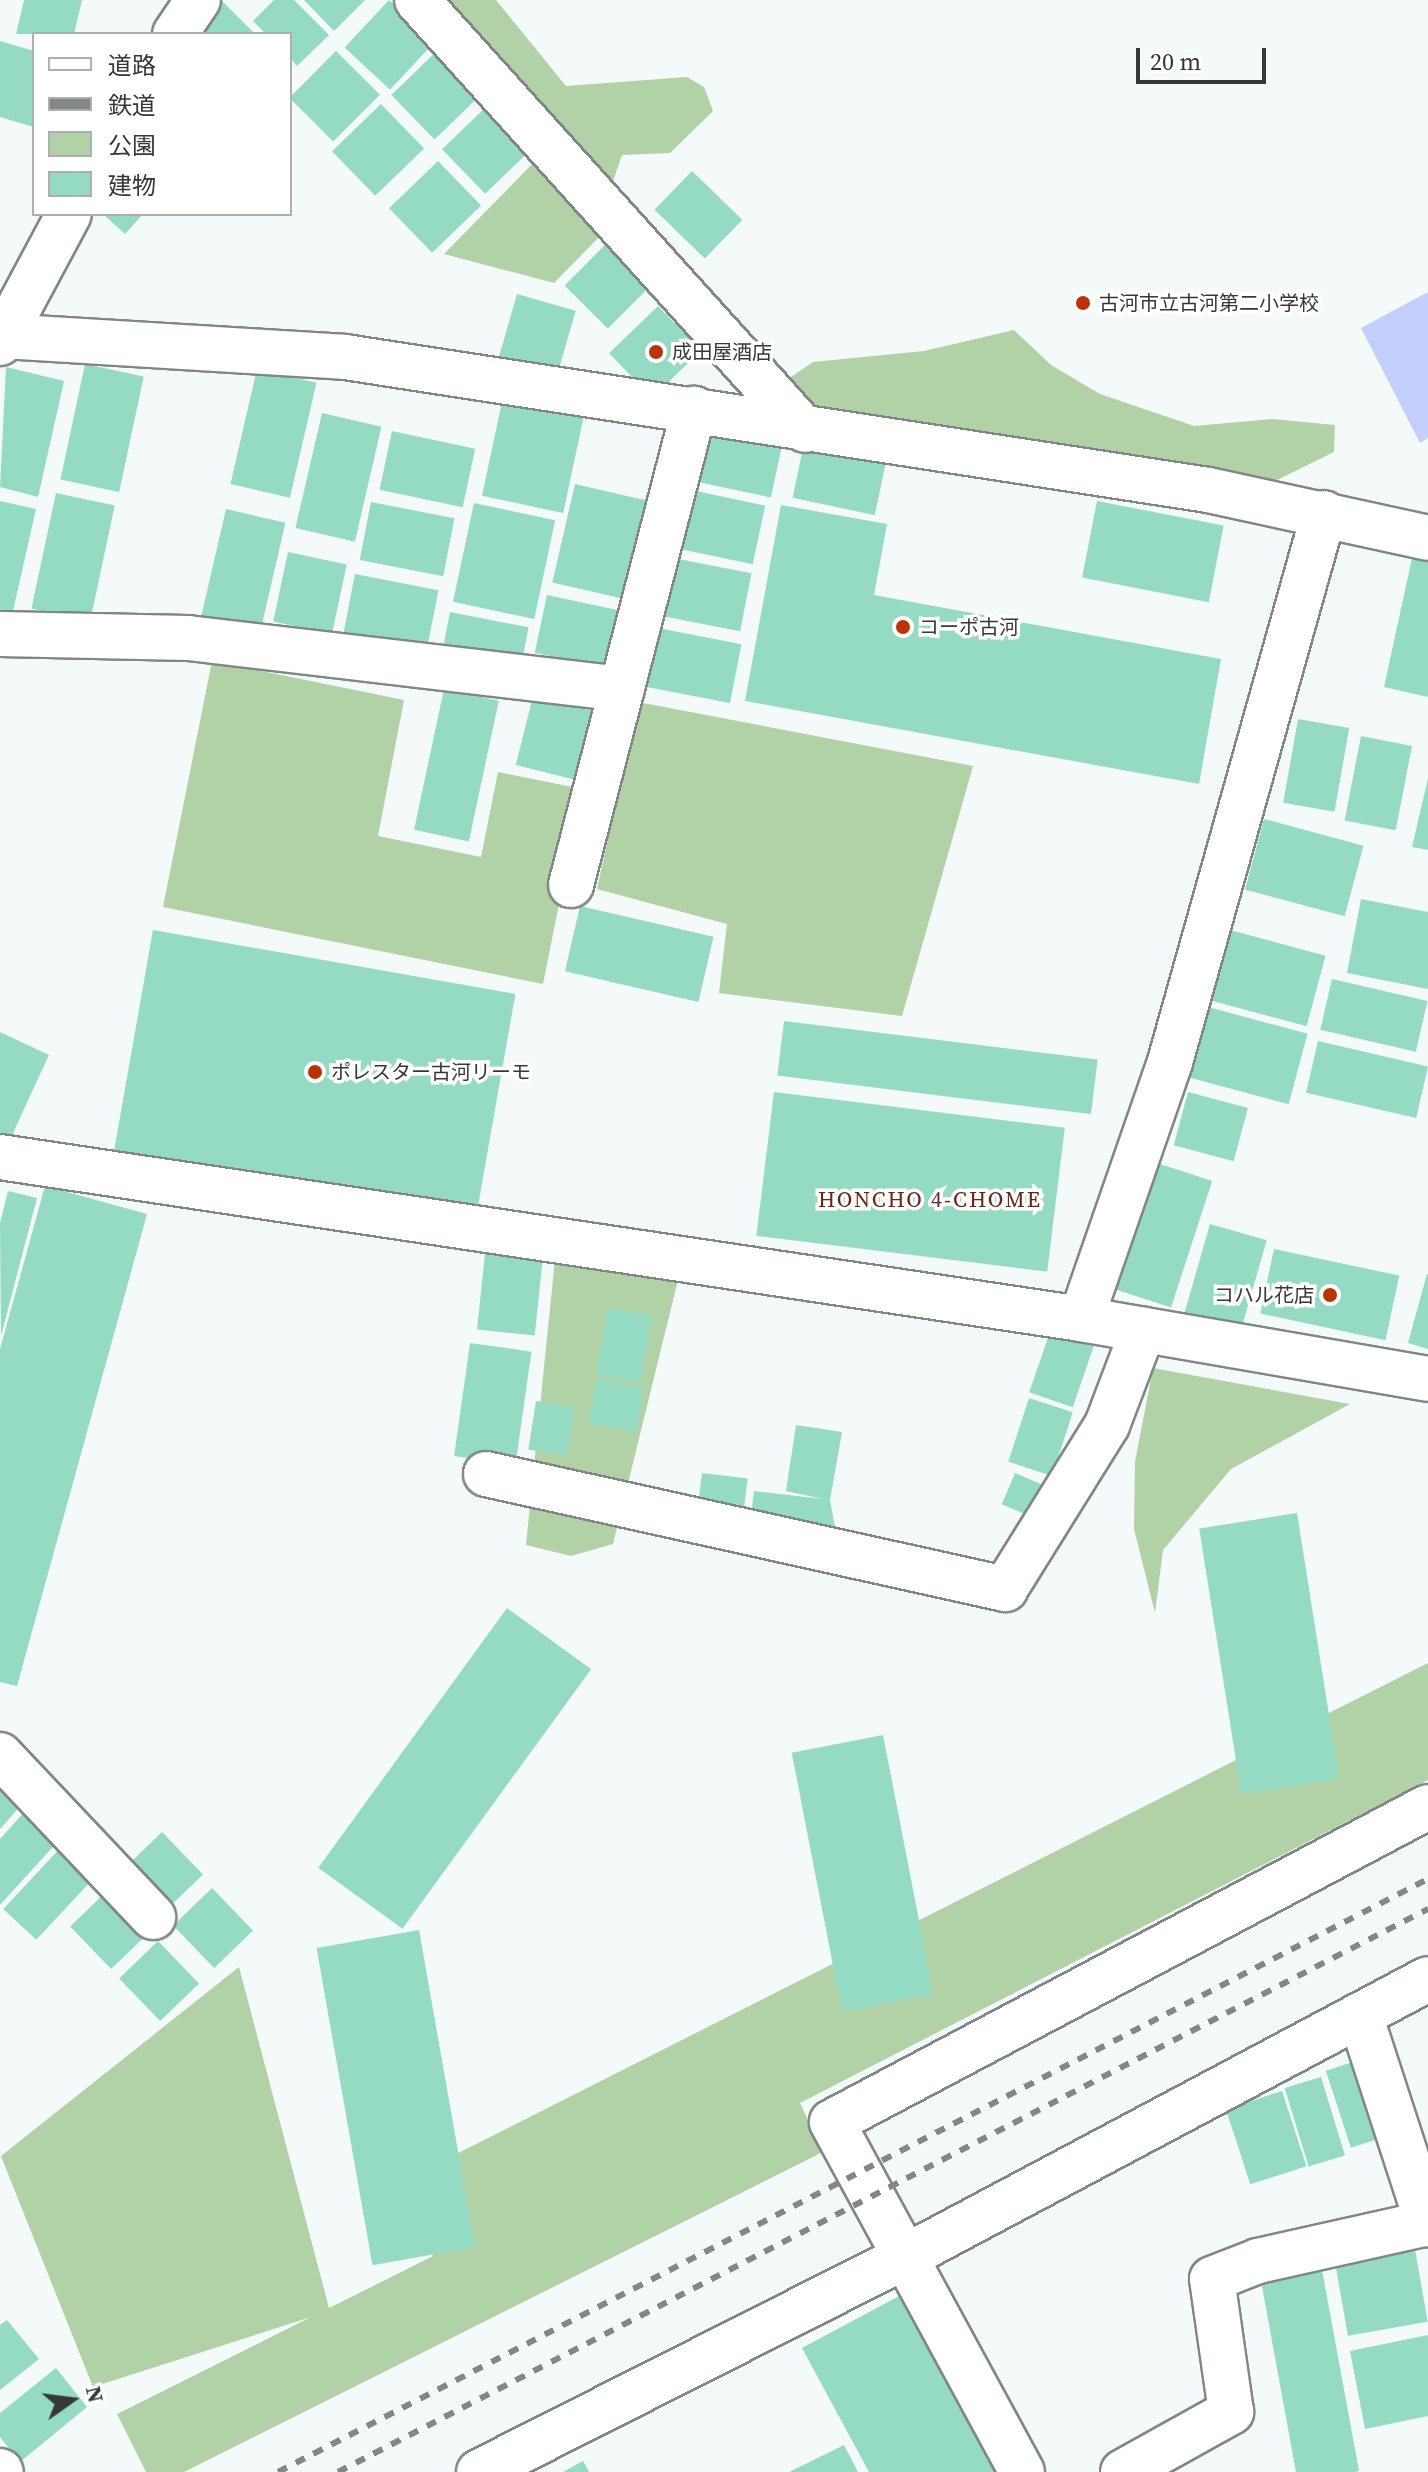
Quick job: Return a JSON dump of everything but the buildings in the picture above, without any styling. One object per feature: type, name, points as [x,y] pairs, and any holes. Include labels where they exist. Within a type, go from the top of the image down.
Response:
[{"type":"street","points":[[176,32],[198,0]]},
{"type":"street","points":[[417,0],[805,430]]},
{"type":"street","points":[[68,216],[1,340],[345,357],[694,409],[805,430],[1324,513],[1428,538]]},
{"type":"street","points":[[571,885],[694,409]]},
{"type":"street","points":[[1081,1319],[1170,1062],[1324,513]]},
{"type":"street","points":[[0,634],[188,638],[622,689]]},
{"type":"street","points":[[0,1157],[1081,1319],[1428,1379]]},
{"type":"street","points":[[486,1474],[1005,1589],[1107,1425],[1143,1330]]},
{"type":"street","points":[[0,1755],[153,1917]]},
{"type":"street","points":[[1022,2472],[832,2122],[1428,1807]]},
{"type":"street","points":[[479,2472],[905,2257],[1428,1979]]},
{"type":"street","points":[[1123,2472],[1231,2412],[1212,2279],[1258,2261],[1428,2224],[1412,2119],[1360,2015]]},
{"type":"green space","points":[[441,0],[496,0],[566,86],[687,77],[704,87],[713,111],[670,153],[622,155],[610,190]]},
{"type":"green space","points":[[540,156],[606,230],[554,283],[444,254]]},
{"type":"green space","points":[[1014,330],[1051,365],[1100,394],[1194,426],[1272,419],[1335,425],[1334,452],[1273,482],[1233,478],[805,407],[785,381],[813,362],[924,351]]},
{"type":"green space","points":[[212,661],[404,700],[378,836],[481,857],[498,772],[582,789],[543,984],[163,907]]},
{"type":"green space","points":[[638,702],[973,766],[902,1016],[719,993],[727,924],[597,889]]},
{"type":"green space","points":[[555,1259],[679,1276],[613,1544],[571,1556],[526,1545]]},
{"type":"green space","points":[[1153,1368],[1350,1404],[1231,1469],[1163,1550],[1155,1613],[1134,1529],[1135,1462]]},
{"type":"green space","points":[[1428,1663],[1428,1780],[800,2103],[823,2152],[184,2472],[146,2472],[117,2414],[311,2317],[93,2387],[1,2156],[239,1967],[329,2308],[433,2256],[399,2183]]},
{"type":"water","points":[[1428,292],[1428,438],[1420,443],[1361,328]]},
{"type":"railway","points":[[278,2472],[1428,1879]]},
{"type":"railway","points":[[338,2472],[1428,1909]]},
{"type":"place","name":"古河市立古河第二小学校","points":[[1083,303]]},
{"type":"place","name":"成田屋酒店","points":[[656,352]]},
{"type":"place","name":"コーポ古河","points":[[903,627]]},
{"type":"place","name":"ポレスター古河リーモ","points":[[315,1072]]},
{"type":"place","name":"コハル花店","points":[[1330,1295]]},
{"type":"district","name":"HONCHO 4-CHOME","points":[[930,1200]]}]
